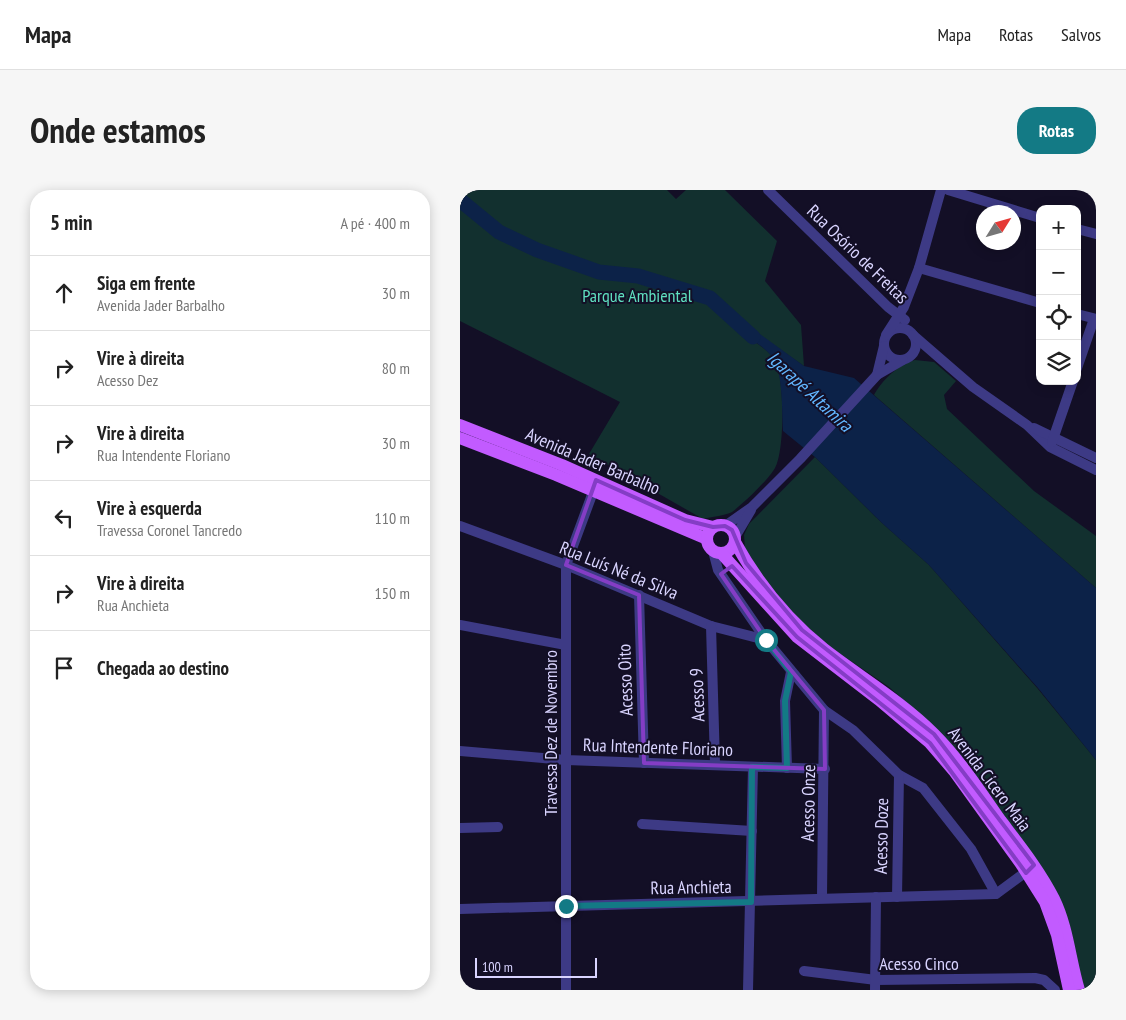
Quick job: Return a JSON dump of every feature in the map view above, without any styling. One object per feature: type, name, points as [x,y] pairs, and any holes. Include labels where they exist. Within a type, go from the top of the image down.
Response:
[{"type":"main road","name":"Avenida Jader Barbalho","points":[[460,425],[596,486],[707,539]]},
{"type":"main road","name":"Avenida Jader Barbalho","points":[[460,438],[686,520],[719,526]]},
{"type":"main road","points":[[719,526],[732,530],[735,540],[731,550],[717,552],[707,539],[719,526]]},
{"type":"main road","name":"Avenida Cícero Maia","points":[[735,540],[746,563],[764,587],[802,630],[824,649],[885,692],[934,734],[962,766],[1030,869],[1057,935],[1069,990]]},
{"type":"main road","name":"Avenida Cícero Maia","points":[[717,552],[797,637],[879,700],[930,743],[954,771],[1054,900],[1067,934],[1078,990]]},
{"type":"street","name":"Rua Osório de Freitas","points":[[768,190],[906,321],[936,356],[1027,425],[1050,447],[1096,470]]},
{"type":"street","points":[[885,340],[906,321],[941,190]]},
{"type":"street","points":[[948,190],[1036,217]]},
{"type":"street","points":[[1081,230],[1096,234]]},
{"type":"street","points":[[920,268],[1036,302]]},
{"type":"street","points":[[1081,315],[1095,319],[1081,357]]},
{"type":"street","points":[[875,377],[885,340],[894,329],[906,321]]},
{"type":"street","points":[[719,526],[752,507],[800,459],[875,377],[908,358],[916,345],[906,321]]},
{"type":"street","points":[[885,340],[888,356],[908,358],[936,356]]},
{"type":"street","points":[[1050,447],[1071,385]]},
{"type":"street","name":"Rua Osório de Freitas","points":[[1027,425],[1096,458]]},
{"type":"street","name":"Travessa Dez de Novembro","points":[[566,990],[566,565],[596,486]]},
{"type":"street","points":[[735,540],[752,507]]},
{"type":"street","name":"Rua Luís Né da Silva","points":[[460,526],[566,565],[711,626],[766,640]]},
{"type":"street","points":[[717,552],[718,570],[766,640],[791,672],[824,710],[853,730],[899,776],[923,788],[971,849],[996,894],[1030,869]]},
{"type":"street","name":"Acesso Oito","points":[[639,595],[644,763]]},
{"type":"street","points":[[460,625],[566,645]]},
{"type":"street","name":"Acesso 9","points":[[711,626],[715,764]]},
{"type":"street","points":[[787,768],[785,701],[791,672]]},
{"type":"street","name":"Acesso Onze","points":[[822,897],[825,769],[824,710]]},
{"type":"street","name":"Rua Intendente Floriano","points":[[460,751],[566,760],[825,769]]},
{"type":"street","points":[[748,990],[752,767]]},
{"type":"street","name":"Acesso Doze","points":[[897,897],[899,776]]},
{"type":"street","points":[[642,824],[752,831]]},
{"type":"street","points":[[460,828],[498,827]]},
{"type":"street","name":"Rua Anchieta","points":[[460,909],[751,902],[822,897],[996,894]]},
{"type":"street","points":[[876,897],[876,985]]},
{"type":"street","name":"Acesso Cinco","points":[[804,971],[876,985],[1035,978],[1044,980],[1054,990]]},
{"type":"highlighted area","points":[[596,480],[685,520],[713,527],[725,526],[732,530],[746,563],[802,630],[934,734],[1034,865],[1026,873],[930,743],[797,637],[732,566],[721,574],[766,640],[824,710],[825,769],[644,763],[639,595],[566,565]]},
{"type":"green space","name":"Parque Ambiental","points":[[460,190],[667,190],[676,199],[686,190],[725,190],[777,241],[765,281],[801,325],[804,366],[771,343],[744,334],[771,354],[778,367],[782,395],[782,430],[781,446],[775,468],[737,508],[730,513],[703,519],[589,454],[620,402],[460,321]]},
{"type":"green space","points":[[915,360],[934,362],[956,381],[944,395],[947,409],[1034,491],[1096,536],[1096,588],[874,395],[891,374],[903,365]]},
{"type":"green space","points":[[815,457],[882,523],[929,565],[1038,689],[1096,760],[1096,990],[1083,990],[1029,851],[967,762],[938,730],[889,687],[826,644],[788,609],[767,584],[745,548],[744,535],[749,524]]},
{"type":"water","points":[[738,324],[753,329],[804,366],[854,378],[1096,588],[1096,760],[1038,688],[929,565],[882,523],[815,457],[783,431],[779,373],[776,364],[769,353],[746,334]]},
{"type":"waterway","name":"Igarapé Altamira","points":[[460,200],[499,232],[537,250],[599,272],[638,276],[710,298],[753,337]]},
{"type":"route","points":[[566,906],[751,902],[752,767],[787,768],[785,701],[791,672],[766,640]]}]
